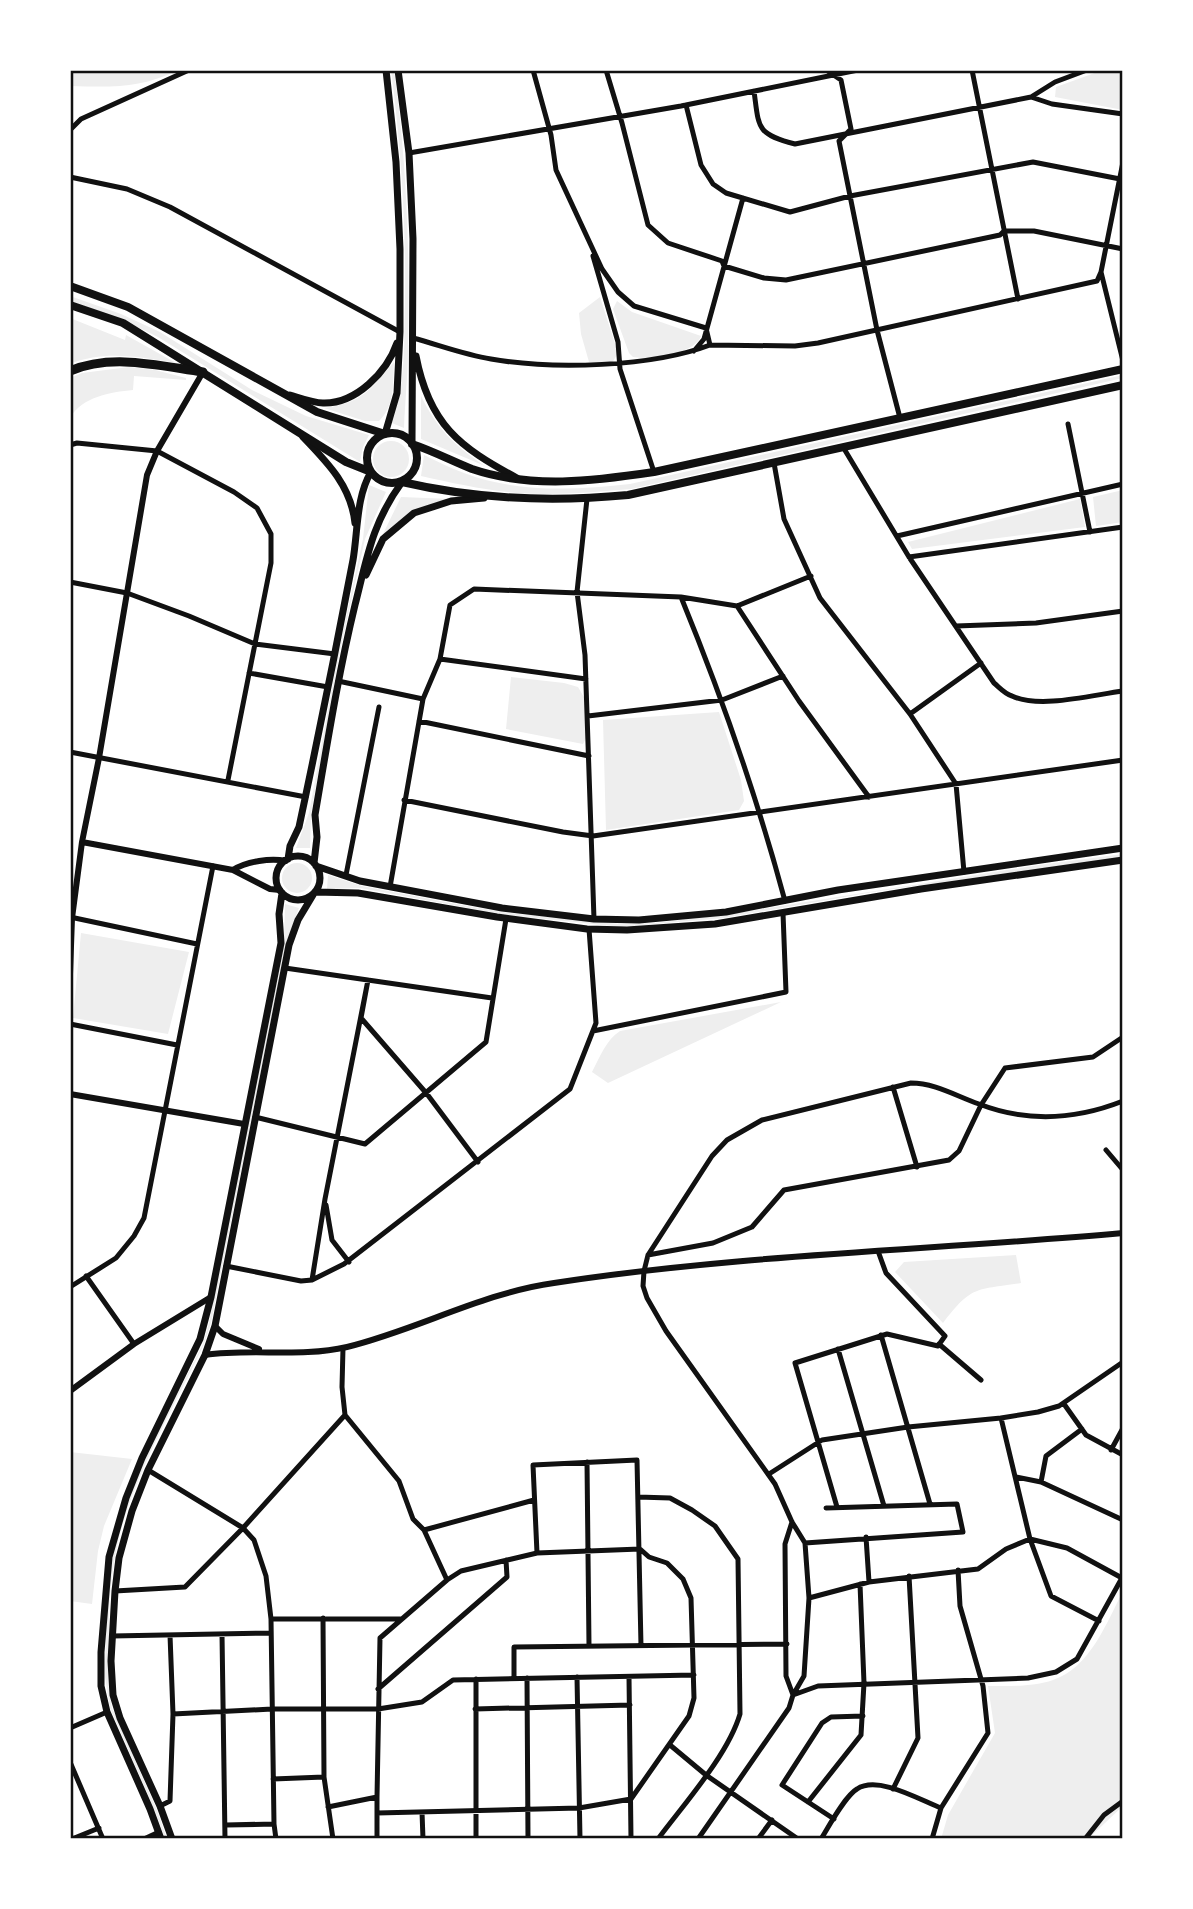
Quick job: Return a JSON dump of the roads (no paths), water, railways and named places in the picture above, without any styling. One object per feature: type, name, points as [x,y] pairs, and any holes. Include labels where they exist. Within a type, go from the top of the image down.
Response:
[{"type":"highway","points":[[70,371],[107,362],[121,362],[203,372]]},
{"type":"main road","points":[[386,70],[397,172],[400,332],[397,393],[385,434],[377,438],[367,451],[366,459],[371,472],[378,480],[464,494],[587,499],[654,490],[1123,385]]},
{"type":"main road","points":[[172,1839],[113,1695],[112,1636],[118,1558],[148,1471],[205,1355],[215,1326],[285,968],[298,920],[320,882],[315,864],[315,815],[338,681],[359,588],[370,542],[391,496],[414,471],[416,463],[417,455],[412,444],[413,239],[409,153],[398,70]]},
{"type":"main road","points":[[70,286],[128,307],[317,412],[385,434],[402,435],[412,444],[474,469],[518,478],[588,482],[654,472],[1123,369]]},
{"type":"main road","points":[[70,305],[123,323],[346,463],[371,472]]},
{"type":"main road","points":[[279,393],[323,404],[345,400],[360,392],[392,357],[400,332]]},
{"type":"main road","points":[[413,338],[421,380],[441,422],[458,441],[518,478]]},
{"type":"main road","points":[[299,433],[335,471],[346,488],[354,513],[357,538]]},
{"type":"main road","points":[[160,1836],[107,1712],[102,1686],[109,1557],[126,1498],[142,1458],[200,1339],[211,1297],[281,943],[281,891],[277,875],[287,860],[306,797],[357,538],[363,486],[371,472]]},
{"type":"main road","points":[[359,588],[383,538],[414,513],[451,501],[516,497]]},
{"type":"main road","points":[[287,860],[302,857],[346,876],[390,887],[502,908],[594,919],[677,917],[726,912],[1123,848]]},
{"type":"main road","points":[[281,891],[291,899],[299,900],[314,894],[358,893],[441,909],[589,929],[663,929],[715,924],[908,891],[1123,860]]},
{"type":"street","points":[[70,130],[82,119],[189,70]]},
{"type":"street","points":[[533,70],[550,130],[556,170],[587,239],[610,281],[634,306],[706,328]]},
{"type":"street","points":[[606,70],[621,117],[648,225],[668,243],[722,261],[724,266],[764,278],[786,280],[1000,235],[1004,231],[1034,231],[1123,249]]},
{"type":"street","points":[[826,70],[841,80],[851,129],[839,141],[877,330],[900,418]]},
{"type":"street","points":[[409,153],[621,117],[858,70]]},
{"type":"street","points":[[972,70],[1018,299]]},
{"type":"street","points":[[754,91],[760,126],[771,138],[794,144],[1031,97],[1055,82],[1087,70]]},
{"type":"street","points":[[1031,97],[1052,104],[1123,114]]},
{"type":"street","points":[[685,105],[701,165],[713,184],[726,193],[790,212],[850,196],[1033,162],[1121,180]]},
{"type":"street","points":[[413,338],[489,359],[530,364],[621,363],[693,352],[710,345],[795,346],[1097,281],[1123,162]]},
{"type":"street","points":[[70,177],[127,189],[170,207],[400,332]]},
{"type":"street","points":[[693,352],[704,339],[743,198]]},
{"type":"street","points":[[587,239],[618,342],[620,369],[654,472]]},
{"type":"street","points":[[1101,272],[1123,361]]},
{"type":"street","points":[[706,328],[710,345]]},
{"type":"street","points":[[70,974],[71,918],[82,842],[147,475],[157,451],[203,372]]},
{"type":"street","points":[[1068,424],[1090,532]]},
{"type":"street","points":[[70,445],[77,443],[157,451],[234,492],[257,508],[271,534],[271,564],[228,780]]},
{"type":"street","points":[[843,447],[909,557],[994,683],[1009,695],[1022,700],[1043,701],[1123,691]]},
{"type":"street","points":[[774,463],[785,519],[820,598],[910,714],[956,784],[964,872]]},
{"type":"street","points":[[897,536],[1123,484]]},
{"type":"street","points":[[587,499],[577,592],[586,679],[594,919]]},
{"type":"street","points":[[909,557],[1123,527]]},
{"type":"street","points":[[390,887],[423,699],[440,660],[450,606],[474,589],[681,597],[737,606],[811,576]]},
{"type":"street","points":[[70,582],[127,593],[255,644],[335,654]]},
{"type":"street","points":[[681,597],[722,700],[760,812],[785,901]]},
{"type":"street","points":[[737,606],[869,797]]},
{"type":"street","points":[[956,626],[1036,623],[1123,611]]},
{"type":"street","points":[[440,660],[586,679]]},
{"type":"street","points":[[910,714],[981,663]]},
{"type":"street","points":[[249,673],[327,687]]},
{"type":"street","points":[[587,716],[722,700],[783,676]]},
{"type":"street","points":[[338,681],[423,699]]},
{"type":"street","points":[[346,876],[379,707]]},
{"type":"street","points":[[419,721],[589,756]]},
{"type":"street","points":[[70,752],[306,797]]},
{"type":"street","points":[[404,800],[593,836],[1123,760]]},
{"type":"street","points":[[82,842],[233,870],[270,889],[281,891]]},
{"type":"street","points":[[233,870],[241,865],[276,859],[287,860]]},
{"type":"street","points":[[70,1287],[116,1258],[134,1236],[144,1218],[213,866]]},
{"type":"street","points":[[593,1031],[786,992],[783,913]]},
{"type":"street","points":[[71,918],[197,944]]},
{"type":"street","points":[[255,1117],[365,1144],[486,1042],[506,919]]},
{"type":"street","points":[[226,1266],[302,1281],[312,1280],[349,1262],[570,1089],[596,1023],[589,929]]},
{"type":"street","points":[[285,968],[492,998]]},
{"type":"street","points":[[368,980],[361,1018],[427,1094],[478,1162]]},
{"type":"street","points":[[312,1280],[368,980]]},
{"type":"street","points":[[70,1024],[177,1045]]},
{"type":"street","points":[[648,1255],[713,1243],[752,1227],[784,1190],[949,1160],[960,1151],[981,1105],[1005,1068],[1093,1057],[1123,1037]]},
{"type":"street","points":[[698,1839],[789,1708],[804,1676],[809,1598],[805,1543],[769,1474],[709,1394],[666,1331],[648,1298],[643,1286],[648,1255],[712,1156],[727,1140],[762,1120],[893,1087],[922,1083],[1006,1113],[1052,1118],[1079,1115],[1123,1101]]},
{"type":"street","points":[[893,1087],[917,1167]]},
{"type":"street","points":[[70,1094],[244,1124]]},
{"type":"street","points":[[1106,1150],[1123,1170]]},
{"type":"street","points":[[325,1199],[332,1240],[349,1262]]},
{"type":"street","points":[[205,1355],[264,1351],[302,1353],[343,1348],[520,1290],[551,1283],[644,1271],[1123,1233]]},
{"type":"street","points":[[837,1507],[795,1363],[881,1335],[887,1334],[938,1346],[944,1336],[886,1273],[878,1251]]},
{"type":"street","points":[[86,1276],[134,1344]]},
{"type":"street","points":[[70,1391],[134,1344],[211,1297]]},
{"type":"street","points":[[215,1326],[223,1334],[264,1351]]},
{"type":"street","points":[[881,1335],[930,1504]]},
{"type":"street","points":[[939,1344],[981,1380]]},
{"type":"street","points":[[343,1348],[345,1415],[399,1481],[413,1520],[424,1530],[447,1580]]},
{"type":"street","points":[[838,1349],[884,1506]]},
{"type":"street","points":[[769,1474],[818,1441],[908,1427],[1001,1418],[1038,1412],[1064,1404],[1123,1363]]},
{"type":"street","points":[[1064,1404],[1086,1435],[1123,1455]]},
{"type":"street","points":[[115,1591],[185,1587],[243,1528],[345,1415]]},
{"type":"street","points":[[1001,1418],[1030,1539],[1051,1596],[1099,1621]]},
{"type":"street","points":[[1111,1450],[1123,1428]]},
{"type":"street","points":[[1041,1482],[1046,1457],[1082,1429]]},
{"type":"street","points":[[537,1553],[533,1465],[637,1460],[641,1646]]},
{"type":"street","points":[[587,1462],[589,1645]]},
{"type":"street","points":[[148,1471],[243,1528],[254,1540],[266,1576],[271,1619],[276,1839]]},
{"type":"street","points":[[1016,1478],[1041,1482],[1123,1520]]},
{"type":"street","points":[[638,1497],[670,1498],[692,1510],[715,1526],[738,1559],[740,1714],[736,1729],[706,1775],[658,1839]]},
{"type":"street","points":[[424,1530],[534,1500]]},
{"type":"street","points":[[805,1543],[963,1532],[957,1504],[826,1508]]},
{"type":"street","points":[[792,1522],[785,1544],[786,1676],[793,1695]]},
{"type":"street","points":[[866,1537],[869,1582]]},
{"type":"street","points":[[793,1695],[818,1686],[1028,1678],[1056,1672],[1077,1659],[1123,1577],[1068,1548],[1030,1539],[1006,1549],[978,1569],[869,1582],[809,1598]]},
{"type":"street","points":[[377,1813],[579,1808],[631,1799],[689,1716],[694,1698],[691,1598],[683,1579],[667,1563],[649,1557],[639,1549],[537,1553],[461,1571],[401,1619],[380,1638],[378,1689],[377,1797],[377,1813],[377,1839]]},
{"type":"street","points":[[378,1689],[507,1577],[506,1560]]},
{"type":"street","points":[[932,1839],[941,1808],[988,1733],[981,1679],[960,1606],[957,1570]]},
{"type":"street","points":[[894,1789],[918,1738],[909,1576]]},
{"type":"street","points":[[808,1802],[861,1735],[864,1683],[860,1584]]},
{"type":"street","points":[[323,1618],[324,1777],[333,1839]]},
{"type":"street","points":[[271,1619],[401,1619]]},
{"type":"street","points":[[222,1633],[225,1839]]},
{"type":"street","points":[[112,1636],[271,1633]]},
{"type":"street","points":[[160,1807],[170,1801],[173,1714],[170,1635]]},
{"type":"street","points":[[514,1678],[514,1647],[787,1644]]},
{"type":"street","points":[[173,1714],[272,1709],[378,1709],[422,1702],[453,1680],[694,1675]]},
{"type":"street","points":[[578,1677],[580,1839]]},
{"type":"street","points":[[629,1677],[631,1839]]},
{"type":"street","points":[[527,1678],[528,1839]]},
{"type":"street","points":[[475,1679],[476,1839]]},
{"type":"street","points":[[475,1709],[630,1705]]},
{"type":"street","points":[[70,1728],[107,1712]]},
{"type":"street","points":[[834,1819],[782,1784],[822,1723],[831,1717],[863,1716]]},
{"type":"street","points":[[670,1745],[706,1775],[798,1839]]},
{"type":"street","points":[[70,1762],[103,1839]]},
{"type":"street","points":[[273,1779],[324,1777]]},
{"type":"street","points":[[70,1786],[79,1783]]},
{"type":"street","points":[[821,1839],[855,1790],[867,1785],[882,1785],[941,1808]]},
{"type":"street","points":[[328,1807],[377,1797]]},
{"type":"street","points":[[1084,1839],[1104,1815],[1123,1801]]},
{"type":"street","points":[[422,1812],[423,1839]]},
{"type":"street","points":[[758,1839],[772,1820]]},
{"type":"street","points":[[226,1825],[274,1824]]},
{"type":"street","points":[[72,1839],[99,1828]]},
{"type":"street","points":[[144,1839],[160,1836]]}]
